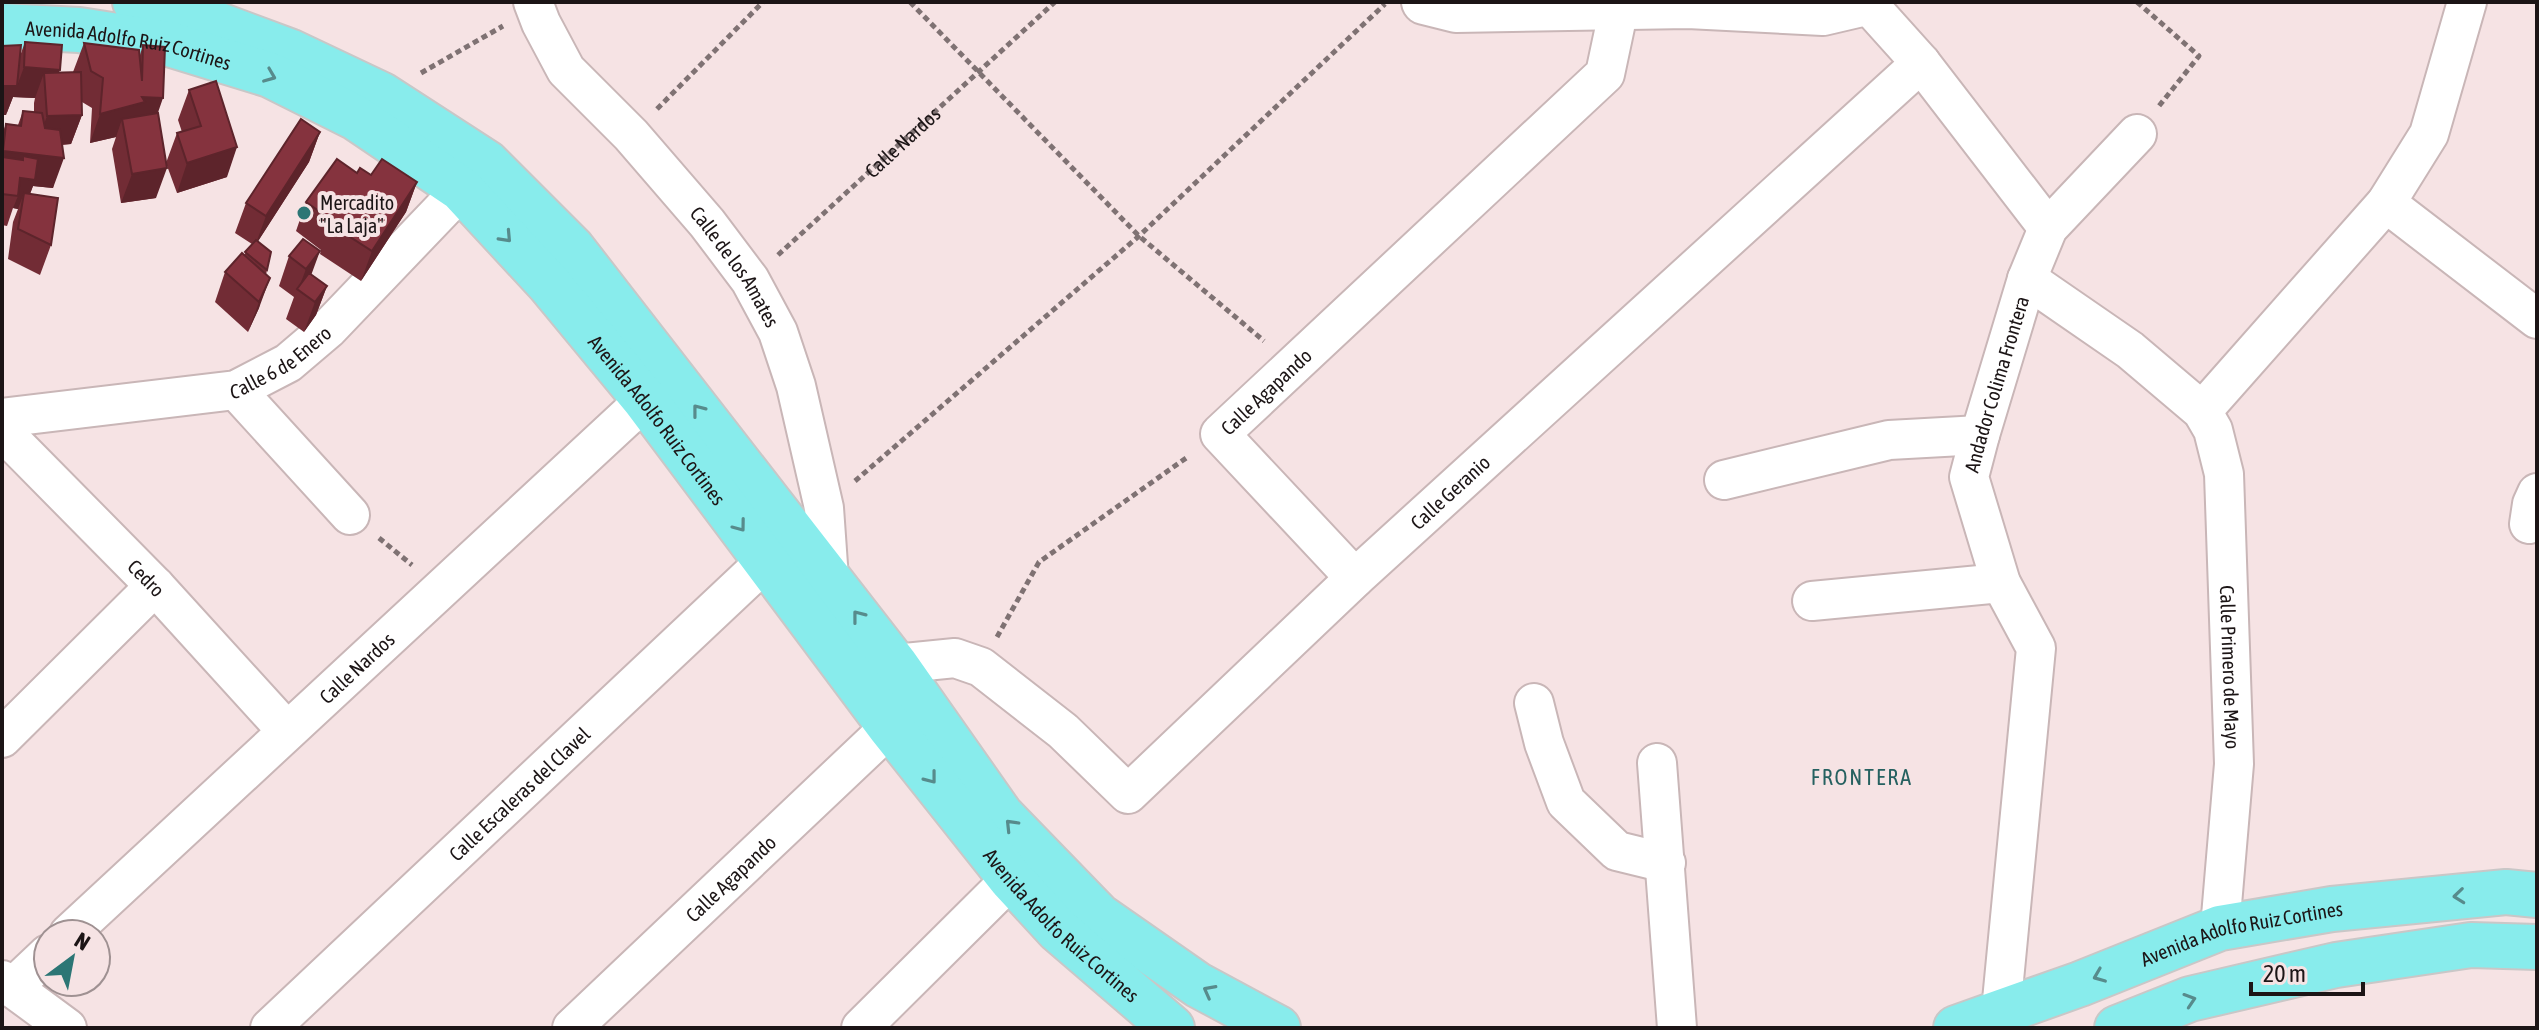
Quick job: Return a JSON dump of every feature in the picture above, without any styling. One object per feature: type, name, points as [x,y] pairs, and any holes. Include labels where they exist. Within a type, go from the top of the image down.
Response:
[{"type":"main road","name":"Avenida Adolfo Ruiz Cortines","points":[[135,2],[184,12],[276,46],[382,95],[474,176],[572,248],[829,579],[879,677],[890,727],[1011,879],[1058,930],[1172,1028]]},
{"type":"main road","name":"Avenida Adolfo Ruiz Cortines","points":[[2,26],[79,30],[169,44],[270,75],[474,176],[549,284],[645,400],[767,560],[879,677],[1001,815],[1099,916],[1198,985],[1278,1028]]},
{"type":"main road","name":"Avenida Adolfo Ruiz Cortines","points":[[1956,1028],[2080,984],[2220,928],[2332,909],[2506,892],[2537,895]]},
{"type":"main road","points":[[2117,1028],[2190,999],[2336,965],[2471,945],[2537,947]]},
{"type":"street","points":[[1424,2],[1456,10],[1690,4],[1823,13],[1869,3],[1921,63],[2048,228],[2137,134]]},
{"type":"street","points":[[2202,411],[2386,203],[2429,134],[2467,2]]},
{"type":"street","name":"Calle de los Amates","points":[[537,4],[566,70],[631,135],[707,223],[750,280],[778,332],[796,386],[824,508],[829,579]]},
{"type":"street","name":"Calle Agapando","points":[[1220,434],[1605,74],[1619,8]]},
{"type":"street","name":"Calle Geranio","points":[[981,667],[1063,731],[1128,794],[1355,578],[1921,63]]},
{"type":"street","name":"Calle 6 de Enero","points":[[2,418],[236,390],[288,363],[328,329],[474,176]]},
{"type":"street","points":[[2386,203],[2537,319]]},
{"type":"street","name":"Andador Colima Frontera","points":[[2001,1011],[2036,648],[2001,583],[1969,477],[2027,279],[2048,228]]},
{"type":"street","name":"Calle Primero de Mayo","points":[[2027,279],[2130,350],[2202,411],[2213,430],[2224,474],[2234,764],[2220,928]]},
{"type":"street","points":[[236,390],[350,515]]},
{"type":"street","name":"Calle Nardos","points":[[86,918],[645,400]]},
{"type":"street","name":"Cedro","points":[[2,431],[155,586],[287,731]]},
{"type":"street","points":[[1220,434],[1355,578]]},
{"type":"street","points":[[1724,480],[1889,440],[1980,435]]},
{"type":"street","name":"Calle Escaleras del Clavel","points":[[270,1028],[767,560]]},
{"type":"street","points":[[1812,601],[2001,583]]},
{"type":"street","points":[[4,731],[155,586]]},
{"type":"street","points":[[879,677],[955,658],[981,667]]},
{"type":"street","points":[[1534,703],[1544,743],[1566,802],[1617,851],[1666,863]]},
{"type":"street","name":"Calle Agapando","points":[[572,1028],[890,727]]},
{"type":"street","points":[[1657,763],[1677,1028]]},
{"type":"street","points":[[861,1028],[1011,879]]},
{"type":"street","points":[[32,966],[7,984],[67,1028]]},
{"type":"path","points":[[631,135],[763,2]]},
{"type":"path","points":[[910,2],[1139,236],[1292,365]]},
{"type":"path","name":"Calle Nardos","points":[[750,280],[1055,2]]},
{"type":"path","points":[[824,508],[1139,236],[1387,2]]},
{"type":"path","points":[[2137,2],[2199,56],[2137,134]]},
{"type":"path","points":[[382,95],[537,4]]},
{"type":"path","name":"Calle Agapando","points":[[981,667],[1039,562],[1220,434]]},
{"type":"path","points":[[350,515],[442,588]]},
{"type":"building","points":[[25,42],[62,45],[60,70],[24,67]]},
{"type":"building","points":[[84,43],[139,50],[142,81],[143,45],[165,47],[163,98],[142,97],[145,102],[100,114],[103,78],[91,71]]},
{"type":"building","points":[[21,45],[17,86],[2,86],[2,46]]},
{"type":"building","points":[[81,72],[82,115],[47,116],[44,73]]},
{"type":"building","points":[[216,81],[237,147],[187,163],[177,133],[201,126],[189,90]]},
{"type":"building","points":[[23,111],[42,113],[45,128],[60,130],[64,158],[3,151],[6,124],[21,126]]},
{"type":"building","points":[[158,113],[167,168],[132,174],[122,119]]},
{"type":"building","points":[[301,119],[320,132],[266,216],[246,203]]},
{"type":"building","points":[[2,153],[3,157],[38,159],[35,180],[20,178],[18,196],[2,194]]},
{"type":"building","points":[[337,159],[357,173],[360,168],[371,175],[382,159],[417,182],[372,251],[330,224],[333,221],[306,202]]},
{"type":"building","points":[[24,193],[58,198],[51,245],[18,229]]},
{"type":"building","points":[[303,239],[320,251],[306,269],[289,256]]},
{"type":"building","points":[[256,240],[271,252],[267,270],[245,252]]},
{"type":"building","points":[[242,253],[270,278],[259,302],[225,272]]},
{"type":"building","points":[[309,273],[327,286],[315,302],[297,289]]},
{"type":"place","name":"Mercadito \"La Laja\"","points":[[304,213]]},
{"type":"district","name":"FRONTERA","points":[[1862,777]]}]
